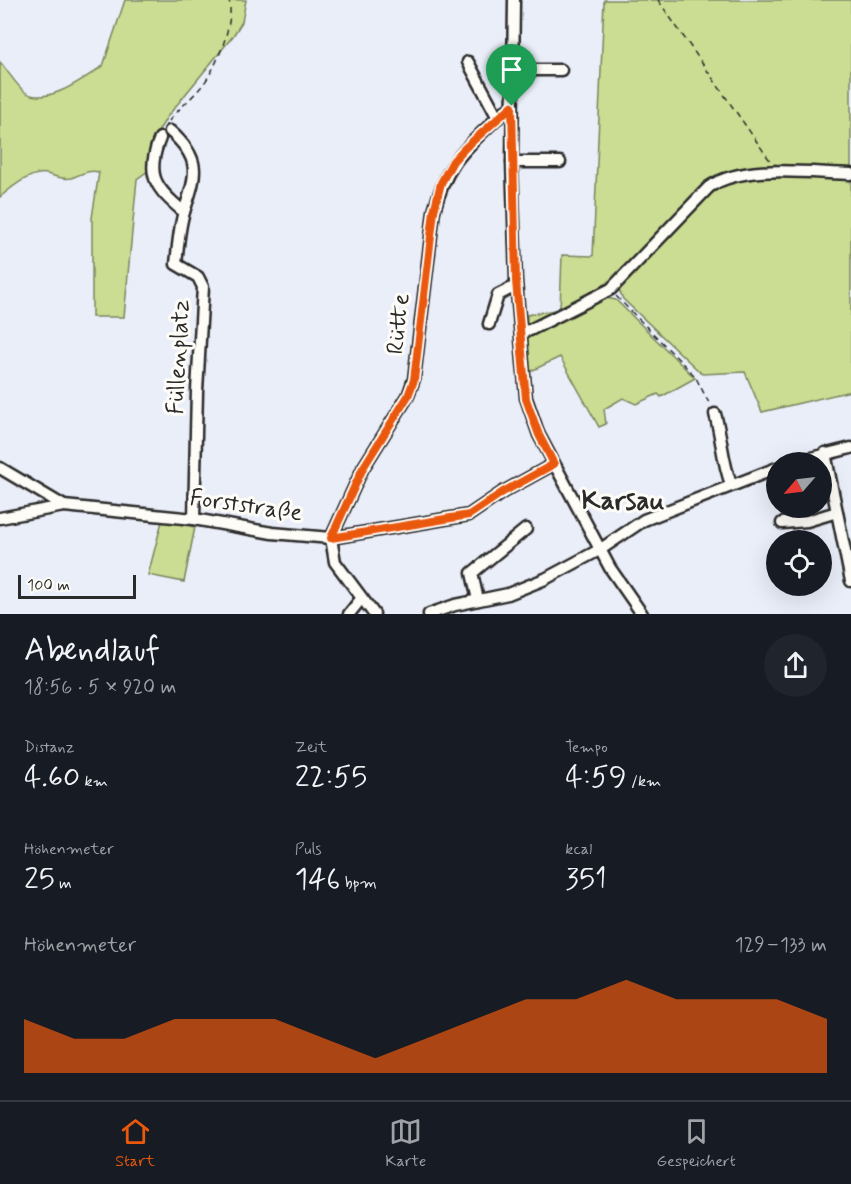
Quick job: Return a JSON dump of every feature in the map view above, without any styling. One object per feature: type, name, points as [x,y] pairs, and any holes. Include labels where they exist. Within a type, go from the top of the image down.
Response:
[{"type":"street","points":[[514,0],[512,162],[516,286],[526,399],[539,435],[554,464],[628,597],[642,614]]},
{"type":"street","points":[[468,62],[495,121],[512,136]]},
{"type":"street","points":[[513,70],[561,70]]},
{"type":"street","name":"Rütte","points":[[331,538],[363,468],[408,396],[414,380],[434,211],[441,183],[453,161],[512,106]]},
{"type":"street","name":"Füllenplatz","points":[[170,131],[181,140],[192,158],[195,176],[192,194],[184,212],[176,264],[198,277],[203,287],[197,391],[194,519]]},
{"type":"street","points":[[160,138],[151,165],[152,175],[163,195],[184,212]]},
{"type":"street","points":[[512,162],[560,162]]},
{"type":"street","points":[[521,331],[530,330],[611,289],[709,186],[720,179],[750,173],[851,174]]},
{"type":"street","points":[[489,324],[498,295],[516,286]]},
{"type":"street","points":[[715,414],[722,437],[724,465],[731,484]]},
{"type":"street","points":[[830,452],[851,448]]},
{"type":"street","name":"Forststraße","points":[[0,468],[64,506],[194,519],[272,533],[331,538],[469,515],[503,492],[554,464]]},
{"type":"street","points":[[429,614],[508,594],[545,579],[601,549],[644,520],[766,472]]},
{"type":"street","points":[[832,487],[851,580]]},
{"type":"street","points":[[0,518],[64,506]]},
{"type":"street","points":[[782,523],[807,521],[837,512]]},
{"type":"street","points":[[478,600],[472,573],[526,529]]},
{"type":"street","points":[[331,538],[335,562],[374,614]]},
{"type":"street","points":[[349,614],[361,599]]},
{"type":"path","points":[[160,138],[175,113],[202,86],[210,74],[223,44],[231,6],[229,0]]},
{"type":"path","points":[[658,0],[774,166]]},
{"type":"path","points":[[611,289],[621,303],[695,376],[715,414]]},
{"type":"green space","points":[[125,0],[246,0],[242,22],[233,36],[167,117],[150,145],[149,170],[137,179],[124,317],[92,317],[92,218],[99,172],[88,172],[71,178],[59,178],[41,173],[22,181],[0,197],[0,62],[18,86],[34,96],[44,96],[66,89],[103,66]]},
{"type":"green space","points":[[604,0],[851,0],[851,171],[786,170],[775,164],[770,170],[726,174],[613,283],[530,327],[527,325],[527,315],[560,309],[562,255],[593,256]]},
{"type":"green space","points":[[851,175],[851,391],[762,412],[745,372],[702,374],[623,299],[618,287],[705,193],[742,176]]},
{"type":"green space","points":[[601,297],[616,300],[695,378],[661,397],[658,394],[636,404],[623,398],[604,409],[606,424],[599,427],[560,357],[529,372],[528,337]]},
{"type":"green space","points":[[162,521],[195,527],[184,582],[148,575]]},
{"type":"district","name":"Karsau","points":[[623,501]]},
{"type":"route","points":[[512,106],[516,281],[526,399],[539,435],[554,464],[503,492],[469,515],[331,538],[363,468],[408,396],[414,380],[434,211],[441,183],[453,161],[512,106]]}]
